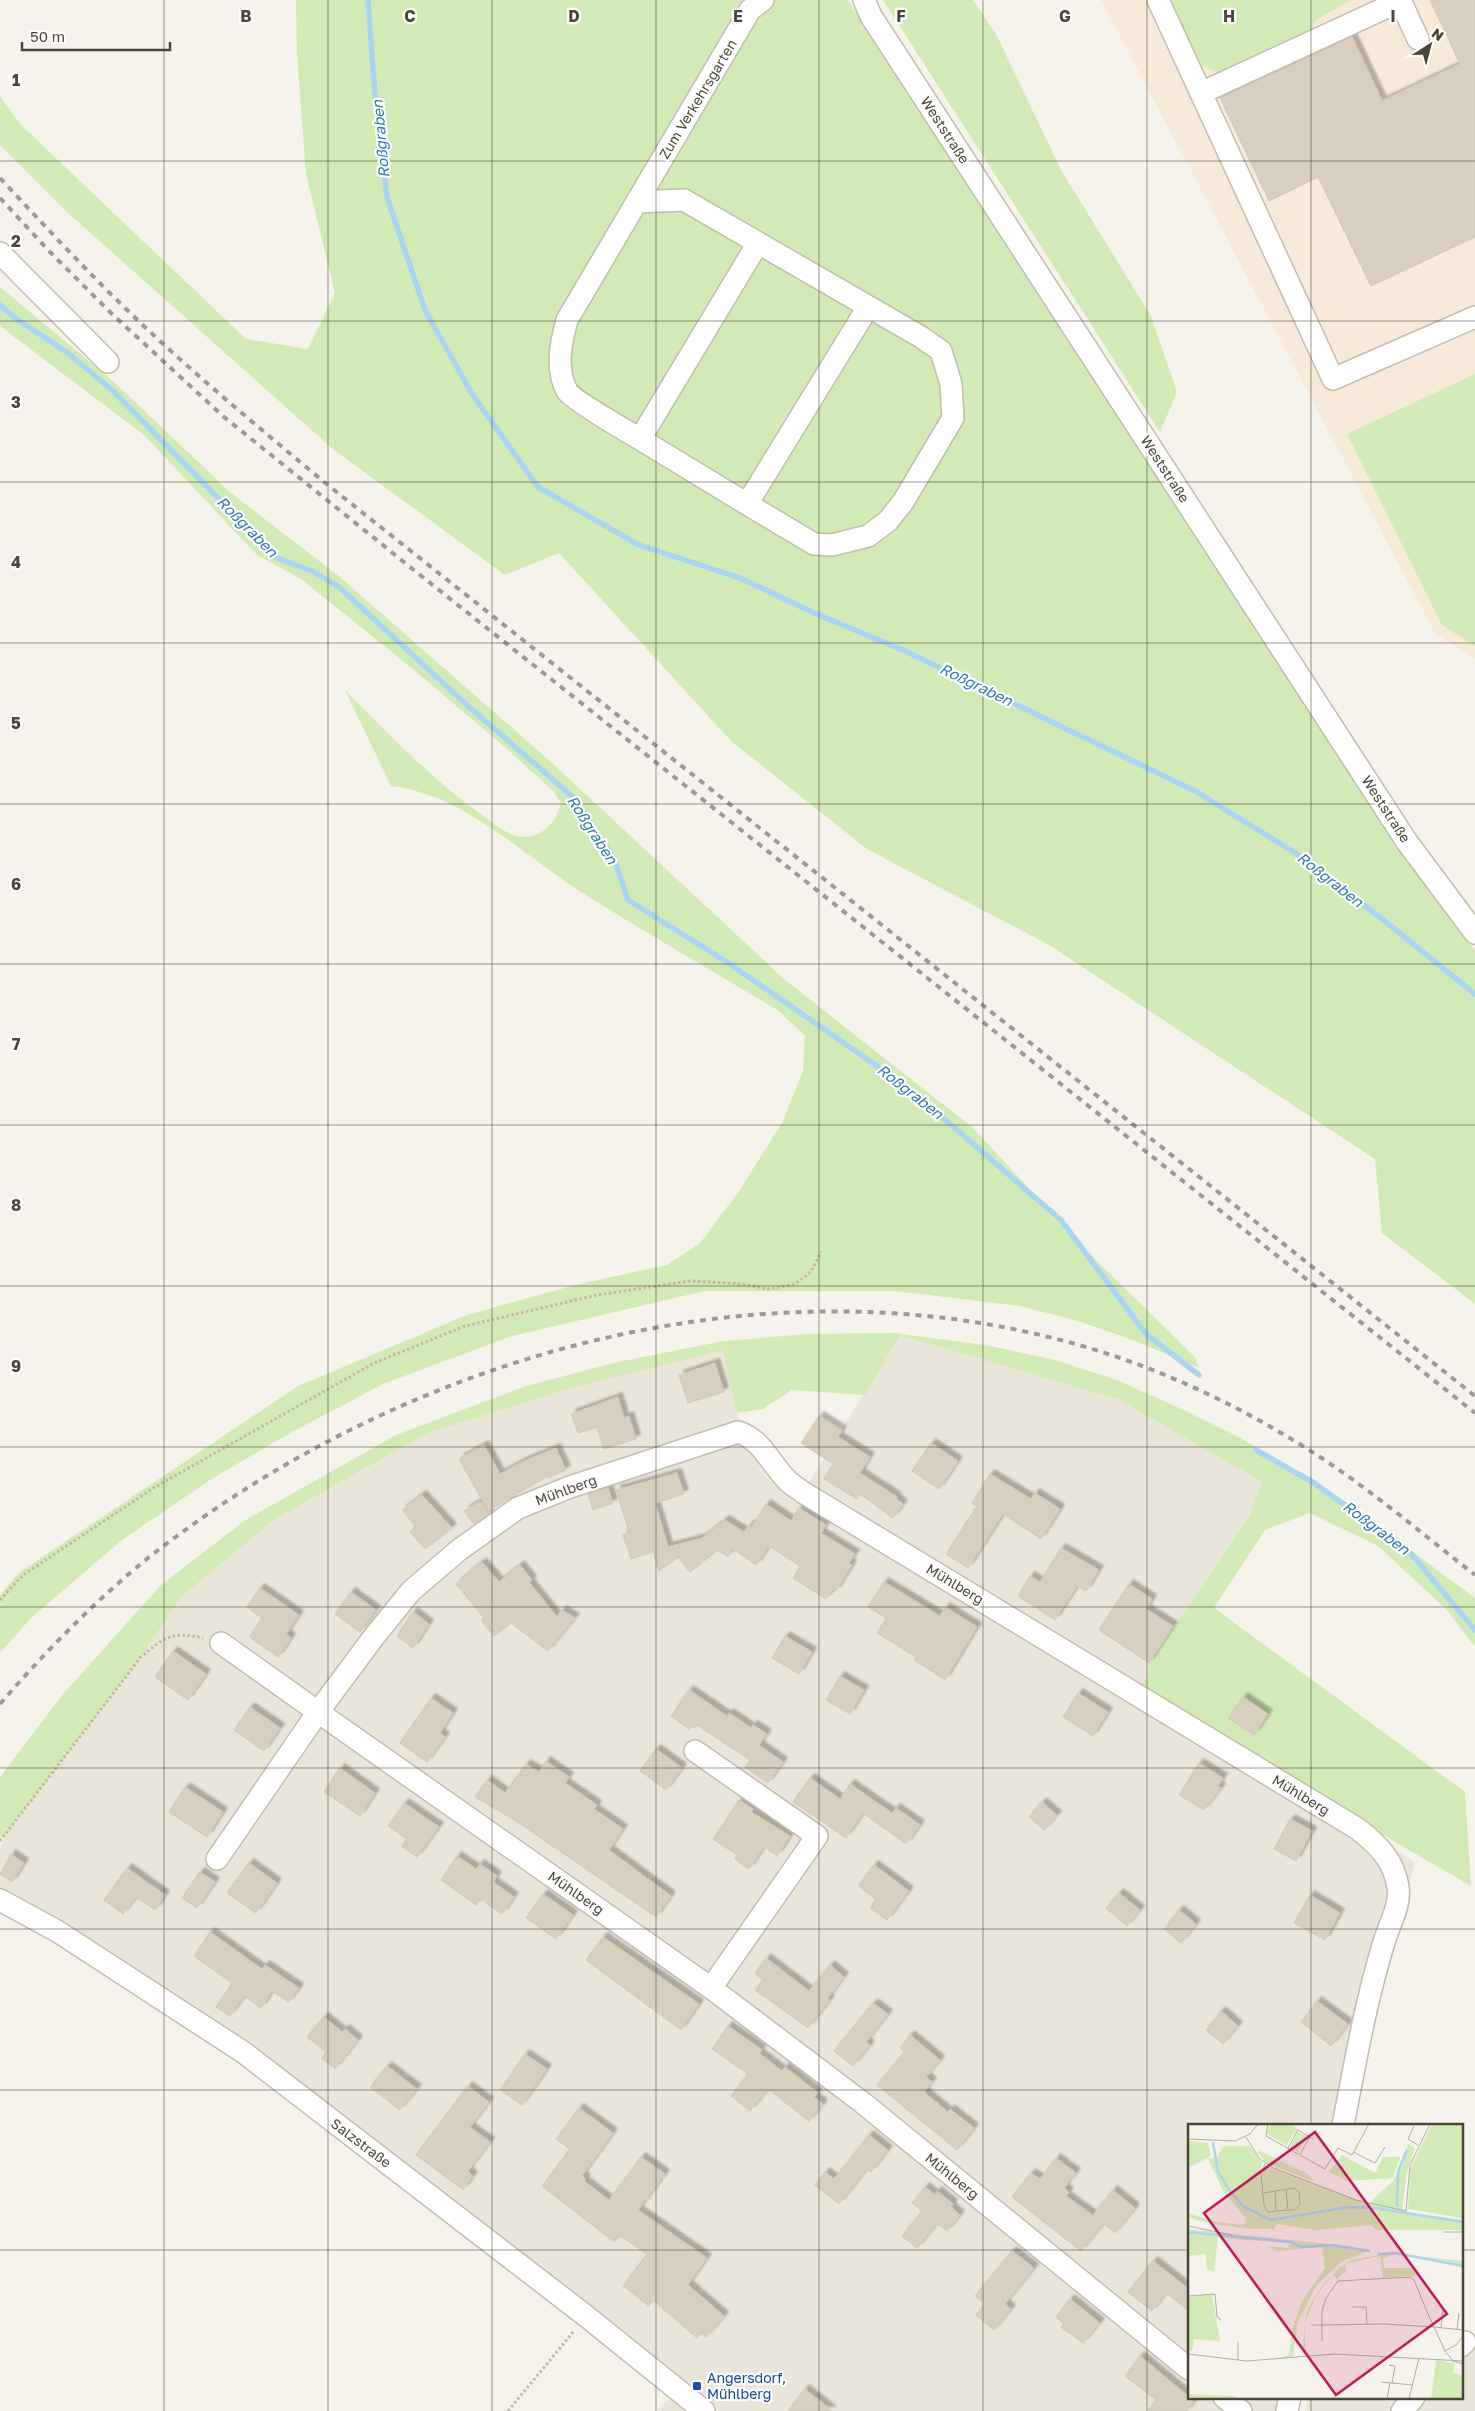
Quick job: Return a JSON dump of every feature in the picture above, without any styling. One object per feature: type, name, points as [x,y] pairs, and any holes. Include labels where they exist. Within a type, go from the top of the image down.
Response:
[{"type":"street","name":"Zum Verkehrsgarten","points":[[637,202],[684,200],[921,337],[941,351],[951,384],[953,418],[903,502],[888,521],[868,536],[832,546],[814,544],[567,393],[561,375],[560,344],[568,320],[637,202],[750,10],[763,0]]},
{"type":"street","name":"Weststraße","points":[[864,0],[887,41],[1407,842],[1475,933]]},
{"type":"street","points":[[1158,0],[1333,379],[1475,318]]},
{"type":"street","points":[[1201,93],[1400,0],[1418,39]]},
{"type":"street","points":[[640,439],[758,243]]},
{"type":"street","points":[[0,253],[108,362]]},
{"type":"street","points":[[748,504],[868,307]]},
{"type":"street","name":"Mühlberg","points":[[217,1859],[318,1712],[373,1638],[411,1591],[459,1550],[518,1508],[570,1487],[738,1432],[748,1435],[758,1442],[788,1481],[804,1493],[1358,1830],[1376,1843],[1388,1857],[1399,1889],[1397,1903],[1369,1996],[1343,2124]]},
{"type":"street","name":"Mühlberg","points":[[221,1643],[712,1988],[863,2103],[1188,2368]]},
{"type":"street","points":[[695,1751],[817,1836],[712,1988]]},
{"type":"street","name":"Salzstraße","points":[[0,1900],[57,1931],[242,2052],[586,2316],[704,2411]]},
{"type":"street","points":[[1225,2398],[1241,2411]]},
{"type":"street","points":[[1287,2411],[1290,2398]]},
{"type":"street","points":[[1402,2411],[1413,2398]]},
{"type":"path","points":[[0,1600],[24,1575],[155,1487],[374,1363],[465,1326],[597,1295],[691,1281],[742,1284],[769,1289],[795,1284],[811,1272],[821,1252]]},
{"type":"path","points":[[0,1841],[141,1657],[161,1640],[184,1633],[221,1643]]},
{"type":"path","points":[[508,2411],[586,2316]]},
{"type":"shaded area","points":[[1101,0],[1475,0],[1475,659],[1435,633]]},
{"type":"shaded area","points":[[900,1335],[1119,1400],[1262,1482],[1249,1516],[1152,1659],[1150,1701],[1415,1862],[1347,2124],[1188,2124],[1188,2398],[1290,2398],[1287,2411],[719,2411],[583,2299],[418,2176],[60,1924],[0,1889],[0,1849],[6,1835],[141,1657],[181,1597],[274,1520],[426,1434],[571,1388],[723,1349],[745,1444],[769,1480],[798,1501]]},
{"type":"shaded area","points":[[1462,2339],[1475,2350],[1475,2411],[1305,2411],[1308,2398],[1462,2398]]},
{"type":"shaded area","points":[[678,2391],[703,2411],[656,2411]]},
{"type":"green space","points":[[296,0],[848,0],[1407,861],[1475,951],[1475,1304],[1382,1233],[1375,1159],[1049,945],[867,849],[732,742],[559,553],[505,575],[334,450],[68,213],[0,145],[0,96],[20,124],[246,339],[308,349],[335,293],[306,174],[297,55]]},
{"type":"green space","points":[[883,0],[973,0],[997,36],[1061,170],[1151,316],[1177,392],[1160,432]]},
{"type":"green space","points":[[1171,0],[1350,0],[1316,20],[1311,32],[1218,73],[1201,65],[1184,34]]},
{"type":"green space","points":[[0,287],[113,381],[231,493],[340,577],[551,762],[784,979],[973,1128],[1095,1259],[1195,1357],[1199,1368],[1133,1340],[1075,1320],[1020,1306],[895,1291],[705,1291],[512,1336],[383,1384],[292,1432],[213,1478],[122,1540],[31,1618],[0,1653],[0,1595],[20,1572],[298,1386],[467,1315],[575,1285],[667,1265],[700,1243],[739,1191],[782,1123],[803,1071],[805,1036],[779,1011],[584,894],[516,845],[468,814],[418,791],[391,786],[345,690],[445,786],[507,832],[525,837],[540,833],[556,817],[561,803],[554,792],[506,748],[409,666],[301,579],[257,555],[144,435],[0,326]]},
{"type":"green space","points":[[1475,374],[1475,646],[1442,625],[1347,434]]},
{"type":"green space","points":[[894,1333],[991,1346],[1055,1360],[1117,1380],[1177,1407],[1239,1437],[1344,1501],[1475,1598],[1475,1647],[1447,1610],[1378,1546],[1310,1513],[1265,1530],[1214,1608],[1465,1792],[1471,1886],[1140,1694],[1152,1659],[1249,1516],[1262,1482],[1119,1400],[900,1335],[865,1395],[792,1390],[763,1409],[737,1413],[723,1350],[571,1388],[426,1434],[274,1520],[181,1597],[141,1657],[6,1835],[0,1838],[0,1778],[5,1770],[64,1693],[161,1585],[244,1521],[396,1435],[526,1386],[618,1362],[724,1341],[807,1334]]},
{"type":"building","points":[[1430,0],[1475,0],[1475,237],[1371,286],[1318,177],[1269,201],[1220,98],[1352,37],[1382,101],[1460,64]]},
{"type":"building","points":[[715,1363],[724,1392],[688,1403],[679,1375]]},
{"type":"building","points":[[618,1397],[624,1418],[629,1416],[636,1439],[604,1449],[597,1427],[578,1433],[571,1414]]},
{"type":"building","points":[[819,1416],[842,1430],[838,1437],[870,1457],[860,1473],[897,1497],[896,1499],[903,1504],[893,1518],[860,1494],[857,1499],[824,1479],[833,1464],[801,1443]]},
{"type":"building","points":[[931,1443],[958,1461],[939,1489],[912,1471]]},
{"type":"building","points":[[484,1445],[500,1474],[524,1461],[556,1448],[566,1470],[548,1478],[547,1476],[488,1511],[459,1459]]},
{"type":"building","points":[[677,1473],[684,1494],[655,1503],[668,1547],[702,1538],[725,1520],[744,1532],[750,1524],[752,1526],[766,1504],[791,1521],[799,1508],[826,1525],[821,1533],[855,1554],[849,1563],[852,1565],[836,1591],[833,1589],[826,1599],[793,1578],[800,1566],[769,1546],[756,1565],[733,1549],[728,1557],[717,1550],[690,1572],[678,1557],[682,1554],[659,1571],[653,1552],[631,1559],[623,1535],[629,1532],[616,1490]]},
{"type":"building","points":[[990,1474],[1031,1499],[1035,1493],[1060,1509],[1041,1539],[1003,1514],[968,1568],[946,1554],[977,1506],[972,1503]]},
{"type":"building","points":[[608,1488],[613,1503],[593,1510],[588,1494]]},
{"type":"building","points":[[422,1495],[452,1528],[425,1549],[410,1532],[416,1527],[402,1510]]},
{"type":"building","points":[[480,1501],[489,1513],[474,1524],[464,1511]]},
{"type":"building","points":[[1061,1548],[1099,1570],[1086,1591],[1077,1586],[1055,1620],[1018,1596],[1030,1576],[1040,1582]]},
{"type":"building","points":[[482,1562],[499,1582],[520,1565],[532,1580],[529,1582],[557,1617],[562,1610],[575,1618],[548,1651],[511,1623],[494,1636],[481,1620],[484,1618],[456,1584]]},
{"type":"building","points":[[884,1582],[940,1616],[945,1607],[977,1627],[945,1680],[914,1660],[916,1657],[877,1633],[886,1618],[868,1607]]},
{"type":"building","points":[[1129,1584],[1152,1599],[1146,1609],[1173,1626],[1149,1663],[1099,1630]]},
{"type":"building","points":[[260,1588],[299,1615],[286,1634],[291,1638],[278,1657],[249,1637],[262,1618],[247,1607]]},
{"type":"building","points":[[351,1592],[376,1610],[360,1632],[335,1614]]},
{"type":"building","points":[[413,1612],[429,1624],[413,1648],[397,1636]]},
{"type":"building","points":[[785,1636],[812,1652],[799,1674],[772,1658]]},
{"type":"building","points":[[173,1651],[206,1674],[188,1700],[155,1677]]},
{"type":"building","points":[[840,1676],[864,1690],[850,1714],[826,1700]]},
{"type":"building","points":[[689,1690],[727,1716],[729,1713],[751,1728],[753,1725],[767,1734],[759,1745],[783,1762],[768,1783],[745,1767],[750,1760],[697,1725],[695,1728],[691,1726],[689,1729],[671,1716]]},
{"type":"building","points":[[1078,1693],[1108,1712],[1093,1736],[1063,1717]]},
{"type":"building","points":[[1243,1697],[1268,1714],[1254,1735],[1228,1718]]},
{"type":"building","points":[[431,1698],[453,1713],[440,1733],[445,1737],[427,1762],[400,1743]]},
{"type":"building","points":[[250,1707],[280,1728],[264,1751],[234,1730]]},
{"type":"building","points":[[656,1749],[682,1768],[666,1790],[640,1771]]},
{"type":"building","points":[[546,1761],[569,1777],[565,1783],[597,1805],[594,1809],[623,1829],[609,1850],[671,1896],[656,1917],[516,1821],[475,1797],[487,1780],[505,1793],[526,1764],[539,1772]]},
{"type":"building","points":[[1199,1763],[1223,1778],[1218,1786],[1221,1788],[1204,1810],[1179,1795]]},
{"type":"building","points":[[340,1768],[375,1793],[360,1816],[324,1792]]},
{"type":"building","points":[[810,1778],[840,1799],[850,1784],[892,1813],[896,1808],[920,1825],[906,1844],[863,1813],[846,1838],[793,1802]]},
{"type":"building","points":[[185,1787],[223,1812],[207,1837],[169,1812]]},
{"type":"building","points":[[739,1800],[753,1809],[751,1812],[790,1836],[777,1856],[764,1847],[749,1869],[735,1859],[737,1855],[713,1839]]},
{"type":"building","points":[[1042,1802],[1057,1815],[1044,1830],[1029,1817]]},
{"type":"building","points":[[404,1803],[439,1827],[417,1857],[401,1846],[407,1839],[388,1826]]},
{"type":"building","points":[[1290,1819],[1312,1831],[1296,1861],[1274,1849]]},
{"type":"building","points":[[11,1854],[24,1863],[12,1882],[0,1874]]},
{"type":"building","points":[[457,1856],[476,1869],[480,1864],[497,1876],[493,1882],[514,1897],[502,1914],[481,1899],[476,1905],[441,1880]]},
{"type":"building","points":[[249,1863],[277,1883],[256,1913],[227,1893]]},
{"type":"building","points":[[874,1865],[909,1891],[887,1920],[870,1908],[876,1899],[858,1886]]},
{"type":"building","points":[[127,1868],[165,1895],[155,1910],[136,1897],[123,1914],[104,1900]]},
{"type":"building","points":[[200,1872],[215,1882],[197,1908],[182,1898]]},
{"type":"building","points":[[1119,1893],[1140,1910],[1127,1926],[1106,1908]]},
{"type":"building","points":[[543,1894],[573,1915],[556,1939],[526,1918]]},
{"type":"building","points":[[1310,1895],[1340,1913],[1325,1940],[1294,1923]]},
{"type":"building","points":[[1179,1910],[1196,1924],[1181,1943],[1164,1929]]},
{"type":"building","points":[[210,1932],[262,1969],[265,1965],[299,1988],[289,2002],[272,1991],[261,2008],[244,1996],[230,2016],[216,2007],[232,1983],[194,1956]]},
{"type":"building","points":[[603,1937],[699,2004],[681,2030],[586,1960]]},
{"type":"building","points":[[766,1958],[809,1991],[830,1965],[844,1977],[828,1998],[830,2000],[808,2028],[755,1990],[763,1980],[755,1974]]},
{"type":"building","points":[[1317,2001],[1348,2024],[1331,2046],[1301,2022]]},
{"type":"building","points":[[873,2003],[888,2014],[866,2042],[870,2045],[853,2066],[834,2051]]},
{"type":"building","points":[[1221,2011],[1238,2026],[1223,2044],[1206,2030]]},
{"type":"building","points":[[324,2017],[342,2032],[345,2029],[358,2040],[335,2069],[322,2058],[326,2052],[307,2037]]},
{"type":"building","points":[[728,2026],[762,2050],[759,2053],[782,2071],[785,2067],[818,2093],[814,2097],[823,2104],[809,2121],[768,2089],[750,2111],[731,2096],[748,2074],[712,2049]]},
{"type":"building","points":[[910,2035],[940,2060],[926,2077],[932,2082],[924,2092],[948,2112],[950,2109],[974,2128],[957,2150],[877,2085],[905,2052],[900,2048]]},
{"type":"building","points":[[525,2054],[547,2069],[522,2105],[500,2090]]},
{"type":"building","points":[[387,2066],[417,2089],[400,2110],[370,2087]]},
{"type":"building","points":[[468,2086],[489,2102],[470,2127],[490,2142],[468,2171],[473,2176],[463,2190],[416,2155]]},
{"type":"building","points":[[579,2108],[613,2133],[582,2176],[586,2179],[584,2181],[609,2200],[641,2157],[665,2174],[638,2210],[707,2258],[688,2285],[724,2316],[706,2337],[701,2333],[697,2338],[653,2300],[649,2306],[623,2286],[647,2254],[619,2235],[614,2242],[542,2186],[570,2149],[556,2139]]},
{"type":"building","points":[[869,2135],[888,2150],[871,2172],[867,2169],[839,2204],[815,2185],[825,2172],[834,2179]]},
{"type":"building","points":[[1056,2158],[1076,2173],[1064,2188],[1069,2192],[1066,2196],[1102,2222],[1093,2215],[1113,2190],[1135,2208],[1115,2233],[1104,2223],[1081,2251],[1012,2197],[1031,2173],[1040,2179]]},
{"type":"building","points":[[925,2187],[935,2195],[937,2191],[953,2204],[951,2207],[960,2215],[947,2231],[937,2223],[917,2248],[902,2236],[922,2211],[912,2203]]},
{"type":"building","points":[[1012,2251],[1034,2268],[1005,2304],[1011,2309],[994,2330],[976,2315],[985,2304],[975,2296]]},
{"type":"building","points":[[1153,2261],[1188,2288],[1188,2310],[1166,2293],[1152,2311],[1128,2292]]},
{"type":"building","points":[[1070,2299],[1100,2323],[1083,2343],[1061,2327],[1064,2324],[1056,2317]]},
{"type":"building","points":[[1140,2356],[1188,2396],[1188,2398],[1194,2401],[1187,2411],[1148,2411],[1156,2400],[1125,2376]]},
{"type":"building","points":[[805,2389],[832,2411],[788,2411]]},
{"type":"waterway","name":"Roßgraben","points":[[368,0],[375,95],[387,197],[425,310],[472,394],[538,487],[639,545],[740,578],[812,612],[905,651],[1195,791],[1297,854],[1381,918],[1475,994]]},
{"type":"waterway","name":"Roßgraben","points":[[0,305],[15,318],[65,351],[112,390],[277,558],[312,571],[339,587],[468,706],[574,798],[614,858],[628,900],[727,962],[906,1086],[1061,1220],[1146,1334],[1199,1375]]},
{"type":"waterway","name":"Roßgraben","points":[[1256,1450],[1314,1483],[1408,1550],[1475,1630]]},
{"type":"railway","points":[[0,178],[105,289],[145,327],[221,395],[324,482],[1475,1396]]},
{"type":"railway","points":[[0,198],[49,251],[113,315],[224,417],[1475,1413]]},
{"type":"railway","points":[[0,1704],[71,1628],[108,1592],[148,1558],[256,1483],[372,1419],[496,1369],[624,1334],[755,1315],[887,1313],[1018,1330],[1145,1367],[1191,1386],[1236,1408],[1302,1445],[1362,1486],[1475,1575]]},
{"type":"place","name":"Angersdorf, Mühlberg","points":[[697,2386]]}]
